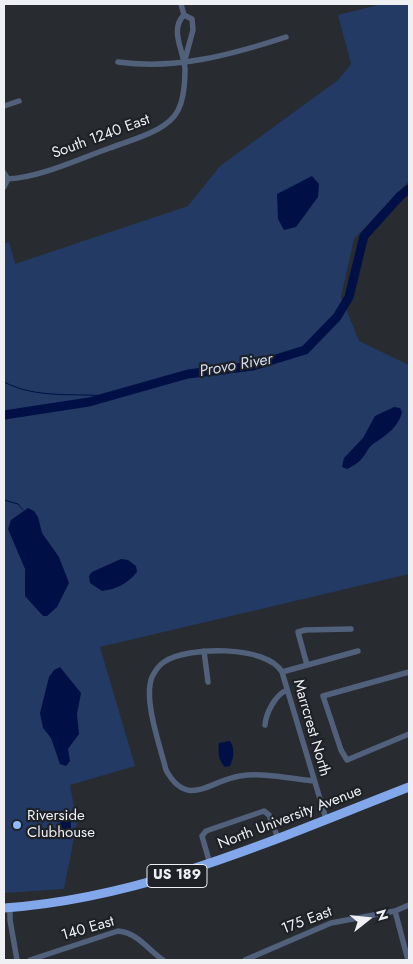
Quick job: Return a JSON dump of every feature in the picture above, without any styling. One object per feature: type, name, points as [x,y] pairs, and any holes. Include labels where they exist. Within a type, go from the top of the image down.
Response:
[{"type":"highway","name":"North University Avenue","points":[[7,908],[103,895],[167,879],[409,787]]},
{"type":"street","points":[[181,4],[184,15],[192,19],[193,30],[184,63]]},
{"type":"street","points":[[184,15],[178,20],[177,29],[184,63]]},
{"type":"street","points":[[118,62],[135,64],[184,63],[219,57],[286,37]]},
{"type":"street","name":"South 1240 East","points":[[8,179],[56,167],[161,128],[170,121],[181,102],[184,63]]},
{"type":"street","points":[[4,106],[19,101]]},
{"type":"street","points":[[4,173],[8,179],[4,187]]},
{"type":"street","points":[[307,665],[298,632],[305,630],[351,629]]},
{"type":"street","points":[[314,781],[239,776],[209,788],[192,791],[182,788],[172,780],[166,770],[148,695],[152,679],[163,662],[204,651],[222,650],[262,656],[272,661],[282,672],[358,651]]},
{"type":"street","points":[[204,651],[208,682]]},
{"type":"street","name":"Marrcrest North","points":[[282,672],[326,820]]},
{"type":"street","points":[[409,672],[323,696],[341,750],[347,760],[409,734]]},
{"type":"street","points":[[264,725],[266,714],[282,692],[287,690]]},
{"type":"street","points":[[210,864],[202,836],[206,831],[264,811],[269,814],[278,838]]},
{"type":"street","name":"175 East","points":[[245,960],[331,923],[395,911],[409,905]]},
{"type":"street","points":[[7,908],[17,960]]},
{"type":"street","points":[[395,911],[408,960]]},
{"type":"street","name":"140 East","points":[[30,960],[118,931],[137,937],[164,960]]},
{"type":"shaded area","points":[[382,4],[409,4],[409,181],[354,239],[341,297],[359,341],[409,365],[409,574],[100,647],[135,766],[70,785],[77,823],[64,889],[4,893],[4,244],[9,242],[15,264],[188,206],[220,166],[338,80],[351,64],[338,15]]},
{"type":"shaded area","points":[[312,176],[319,184],[318,197],[296,227],[284,230],[278,219],[277,194]]},
{"type":"shaded area","points":[[394,407],[400,408],[402,412],[395,426],[372,445],[362,459],[354,466],[347,469],[342,467],[344,458],[363,438],[375,416]]},
{"type":"shaded area","points":[[28,508],[34,511],[38,517],[42,533],[59,557],[69,583],[57,607],[47,616],[43,616],[25,596],[25,569],[8,529],[11,520]]},
{"type":"shaded area","points":[[121,559],[128,560],[136,566],[137,572],[129,580],[117,587],[102,591],[90,583],[89,576],[92,572]]},
{"type":"shaded area","points":[[60,667],[81,693],[77,714],[79,734],[68,749],[70,761],[66,766],[60,764],[51,738],[43,728],[40,713],[49,677],[54,670]]},
{"type":"shaded area","points":[[230,741],[233,747],[233,756],[230,766],[225,767],[219,756],[219,743]]},
{"type":"shaded area","points":[[55,816],[71,819],[71,839],[60,839],[60,822],[55,821]]},
{"type":"waterway","name":"Provo River","points":[[4,415],[89,402],[188,374],[253,366],[305,350],[337,317],[349,297],[364,236],[400,196],[409,189]]},
{"type":"waterway","points":[[4,382],[29,391],[42,393],[108,396]]},
{"type":"waterway","points":[[4,500],[18,504],[23,510]]},
{"type":"place","name":"Riverside Clubhouse","points":[[17,825]]}]
